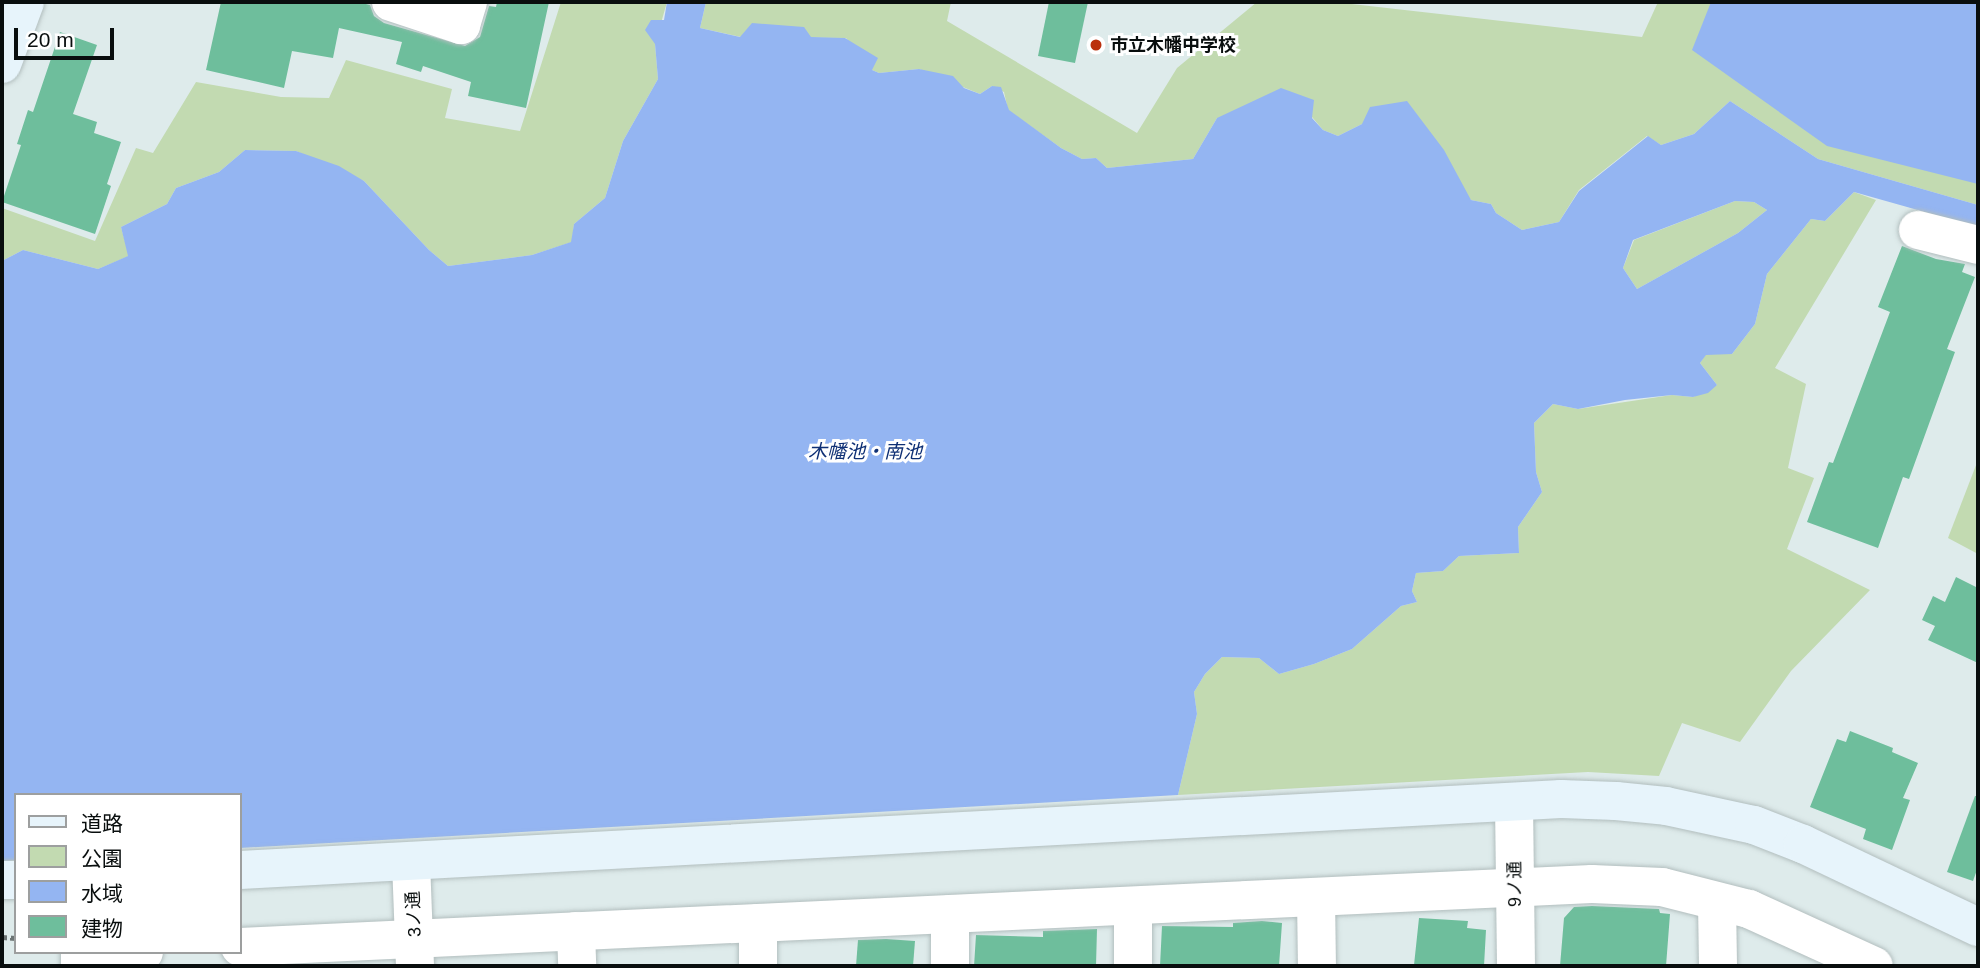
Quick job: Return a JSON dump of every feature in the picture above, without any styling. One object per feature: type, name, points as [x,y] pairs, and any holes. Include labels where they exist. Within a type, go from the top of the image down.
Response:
[{"type":"street","points":[[2,64],[25,2]]},
{"type":"street","points":[[391,2],[461,25],[468,2]]},
{"type":"street","points":[[1918,230],[1978,245]]},
{"type":"street","points":[[242,870],[1562,799],[1641,803],[1754,825],[1803,844],[1978,927]]},
{"type":"street","name":"9ノ通","points":[[1514,802],[1516,966]]},
{"type":"street","name":"3ノ通","points":[[411,862],[416,952]]},
{"type":"street","points":[[245,954],[576,949],[758,923],[1592,884],[1662,887],[1749,909],[1874,966]]},
{"type":"street","points":[[1316,897],[1317,966]]},
{"type":"street","points":[[1717,902],[1718,966]]},
{"type":"street","points":[[1133,906],[1133,966]]},
{"type":"street","points":[[950,914],[950,966]]},
{"type":"street","points":[[758,923],[758,966]]},
{"type":"street","points":[[80,961],[130,954]]},
{"type":"green space","points":[[561,2],[667,2],[655,44],[658,79],[623,141],[605,198],[574,224],[572,242],[532,255],[448,266],[429,250],[364,181],[296,151],[245,150],[219,172],[176,188],[167,204],[121,227],[129,256],[98,269],[23,250],[2,261],[2,208],[95,241],[136,148],[153,153],[196,82],[281,97],[329,98],[346,60],[452,89],[445,118],[520,131]]},
{"type":"green space","points":[[706,2],[951,2],[947,21],[1137,133],[1177,68],[1257,2],[1334,2],[1642,37],[1658,2],[1978,2],[1978,205],[1818,159],[1730,101],[1694,134],[1661,145],[1647,136],[1579,190],[1559,222],[1522,230],[1496,213],[1491,204],[1471,200],[1362,124],[1338,136],[1323,130],[1312,117],[1217,118],[1193,159],[1107,168],[1096,158],[1082,159],[1061,148],[1008,110],[1004,92],[992,86],[980,94],[919,69],[879,73],[872,70],[846,38],[741,37],[700,28]]},
{"type":"green space","points":[[1854,192],[1876,200],[1775,368],[1806,384],[1788,468],[1814,478],[1787,549],[1870,590],[1791,671],[1740,742],[1682,723],[1659,776],[1588,772],[1178,795],[1197,714],[1194,692],[1205,674],[1222,657],[1259,658],[1279,674],[1314,664],[1352,649],[1401,606],[1417,602],[1412,591],[1416,573],[1443,571],[1459,556],[1519,553],[1518,527],[1542,492],[1536,472],[1534,423],[1553,404],[1578,409],[1672,395],[1693,397],[1717,385],[1700,363],[1706,354],[1732,354],[1755,324],[1767,274],[1811,219],[1825,221]]},
{"type":"green space","points":[[1735,201],[1754,202],[1767,210],[1738,233],[1637,289],[1623,268],[1634,240]]},
{"type":"green space","points":[[1978,460],[1978,554],[1948,538]]},
{"type":"water","name":"木幡池・南池","points":[[667,2],[706,2],[700,28],[740,37],[752,23],[804,27],[811,37],[845,38],[878,58],[872,70],[879,73],[919,69],[953,76],[964,88],[980,94],[992,86],[1001,87],[1009,110],[1061,148],[1082,159],[1096,158],[1107,168],[1193,159],[1217,118],[1281,88],[1314,100],[1312,118],[1323,130],[1338,136],[1362,124],[1370,107],[1407,101],[1444,150],[1471,200],[1491,204],[1496,213],[1522,230],[1559,222],[1579,191],[1648,136],[1661,145],[1694,134],[1730,101],[1818,159],[1978,205],[1978,227],[1854,192],[1825,221],[1811,219],[1767,274],[1755,324],[1732,354],[1706,355],[1700,363],[1717,385],[1708,393],[1693,397],[1672,395],[1625,400],[1578,409],[1553,404],[1534,423],[1536,472],[1542,492],[1518,527],[1519,553],[1459,556],[1443,571],[1416,573],[1412,591],[1417,602],[1401,606],[1352,649],[1314,664],[1279,674],[1259,658],[1222,657],[1205,674],[1194,692],[1197,714],[1178,795],[242,848],[242,793],[14,793],[14,860],[2,861],[2,261],[23,250],[98,269],[128,256],[121,227],[167,204],[176,188],[219,172],[245,150],[296,151],[339,166],[364,181],[429,250],[448,266],[532,255],[571,242],[574,224],[605,198],[623,141],[658,79],[655,44],[645,30],[651,20],[664,20]],"holes":[[[1735,201],[1754,202],[1767,210],[1738,233],[1637,289],[1623,268],[1633,240]]]},
{"type":"water","points":[[1711,2],[1978,2],[1978,184],[1827,146],[1692,50]]},
{"type":"building","points":[[221,2],[358,2],[370,5],[374,16],[384,23],[465,46],[480,37],[489,6],[496,7],[497,2],[549,2],[526,108],[468,96],[471,82],[423,66],[421,72],[396,64],[402,42],[339,28],[333,58],[292,51],[284,88],[206,70]]},
{"type":"building","points":[[1049,2],[1088,2],[1075,63],[1038,56]]},
{"type":"building","points":[[60,32],[97,45],[73,114],[97,122],[94,133],[121,142],[107,184],[111,186],[95,234],[2,202],[21,145],[17,144],[28,110],[33,112]]},
{"type":"building","points":[[1902,246],[1936,259],[1965,264],[1962,272],[1975,277],[1947,349],[1955,352],[1909,479],[1903,477],[1878,548],[1807,522],[1829,462],[1833,463],[1890,312],[1878,307]]},
{"type":"building","points":[[1956,577],[1978,588],[1978,663],[1928,640],[1935,626],[1922,620],[1933,596],[1945,602]]},
{"type":"building","points":[[1850,731],[1893,748],[1892,752],[1918,763],[1903,798],[1910,800],[1892,850],[1863,839],[1866,829],[1810,807],[1837,739],[1846,742]]},
{"type":"building","points":[[1975,796],[1978,796],[1978,867],[1973,881],[1947,872]]},
{"type":"building","points":[[1574,907],[1659,909],[1660,913],[1670,914],[1666,966],[1560,966],[1564,918]]},
{"type":"building","points":[[1419,918],[1468,921],[1467,928],[1486,930],[1484,966],[1414,965]]},
{"type":"building","points":[[1233,923],[1282,923],[1279,966],[1160,966],[1162,926],[1233,927]]},
{"type":"building","points":[[1097,929],[1096,966],[974,966],[976,935],[1043,937],[1043,931]]},
{"type":"building","points":[[858,940],[915,941],[913,966],[856,966]]},
{"type":"place","name":"市立木幡中学校","points":[[1096,45]]}]
